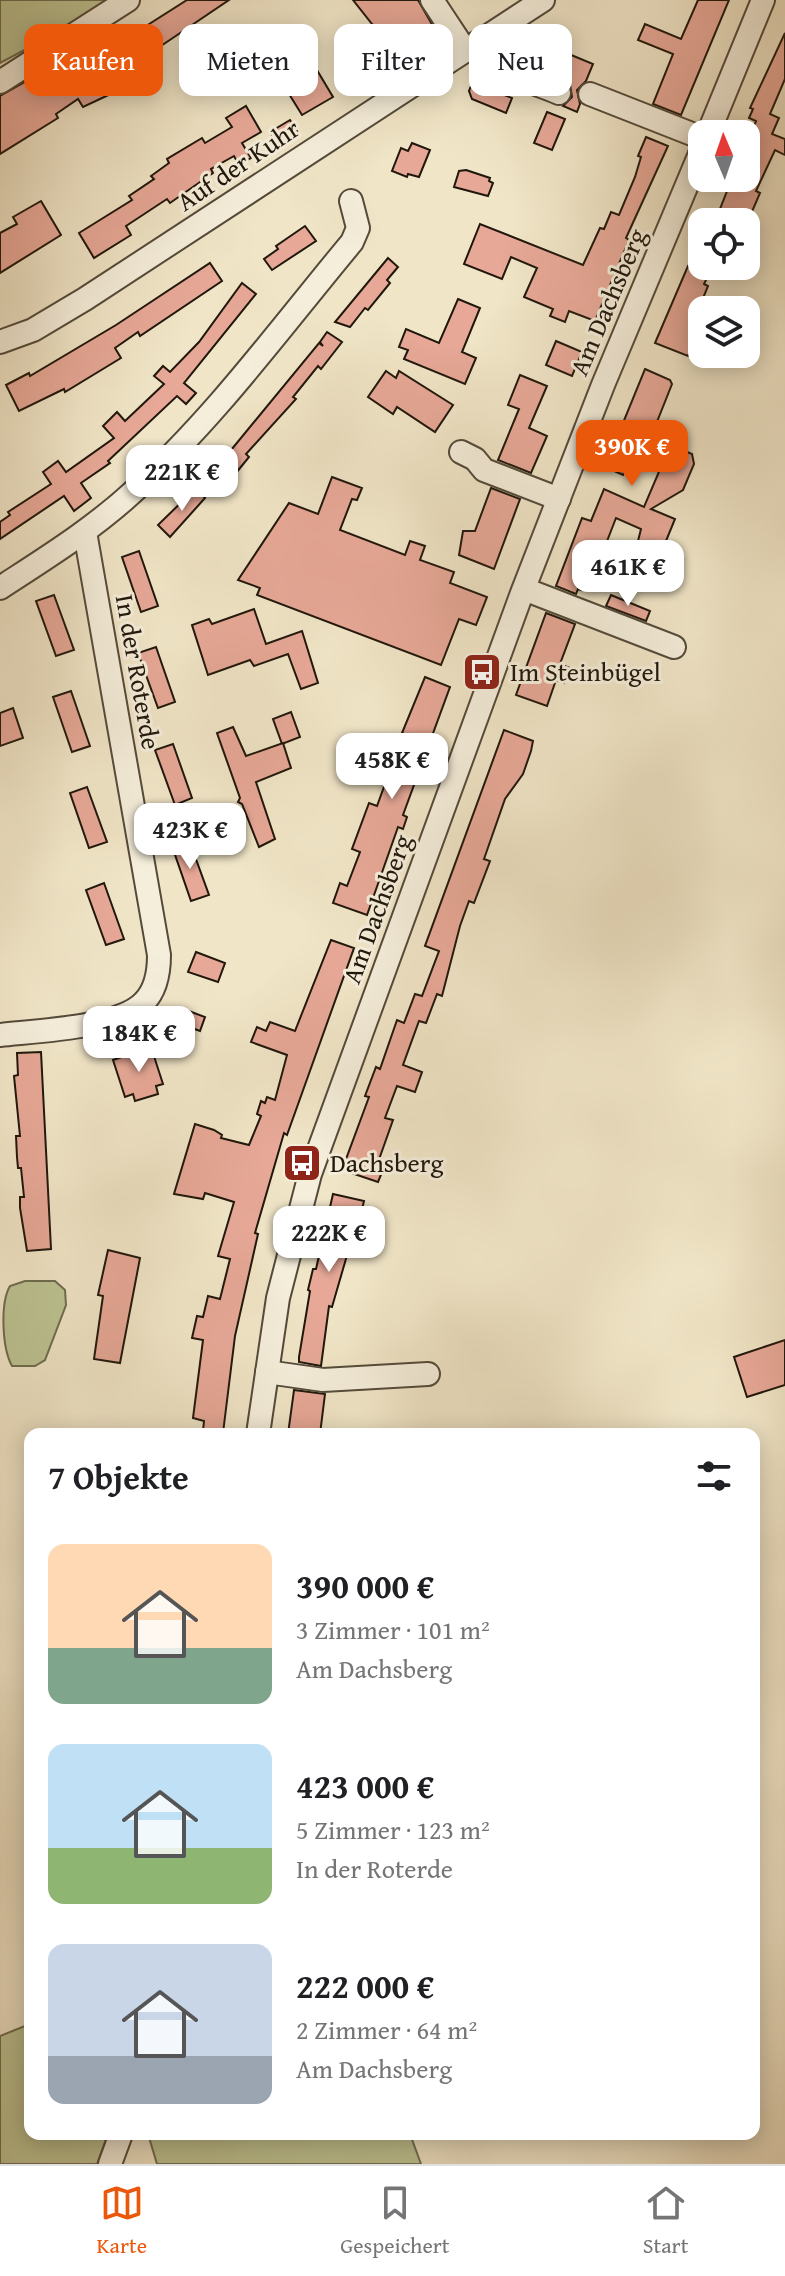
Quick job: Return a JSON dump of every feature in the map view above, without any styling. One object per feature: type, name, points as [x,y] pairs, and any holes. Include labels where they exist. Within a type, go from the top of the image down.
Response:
[{"type":"street","points":[[0,82],[128,0]]},
{"type":"street","points":[[432,0],[469,44]]},
{"type":"street","name":"Auf der Kuhr","points":[[505,24],[543,0]]},
{"type":"street","points":[[714,120],[763,0]]},
{"type":"street","name":"Auf der Kuhr","points":[[0,342],[33,330],[85,299],[469,47]]},
{"type":"street","points":[[590,94],[688,132]]},
{"type":"street","name":"Am Dachsberg","points":[[259,1428],[278,1298],[310,1174],[524,589],[603,385],[688,182]]},
{"type":"street","points":[[0,588],[85,532],[135,491],[206,417],[352,242],[358,228],[351,201]]},
{"type":"street","points":[[461,452],[475,459],[484,470],[559,499]]},
{"type":"street","name":"In der Roterde","points":[[0,1035],[122,1015],[146,1001],[158,974],[159,955],[85,532]]},
{"type":"street","points":[[524,589],[674,647]]},
{"type":"street","points":[[267,1372],[323,1380],[428,1374]]},
{"type":"street","points":[[110,2164],[119,2140]]},
{"type":"green space","points":[[0,0],[111,0],[73,24],[24,24],[24,50],[0,63]]},
{"type":"green space","points":[[25,1281],[55,1281],[65,1290],[66,1305],[45,1360],[35,1366],[12,1366],[4,1337],[5,1303],[10,1286]]},
{"type":"green space","points":[[24,2026],[24,2140],[106,2140],[97,2164],[0,2164],[0,2036]]},
{"type":"green space","points":[[150,2140],[412,2140],[421,2164],[157,2164]]},
{"type":"building","points":[[187,0],[229,0],[193,24],[179,24],[179,34],[163,45],[163,24],[149,24]]},
{"type":"building","points":[[353,0],[418,0],[432,24],[372,24]]},
{"type":"building","points":[[698,0],[729,0],[681,115],[653,104],[673,54],[638,40],[645,24],[681,39]]},
{"type":"building","points":[[785,33],[785,79],[770,114],[779,118],[772,134],[785,139],[785,155],[775,150],[760,182],[760,120],[749,118],[753,109],[750,108]]},
{"type":"building","points":[[572,55],[593,64],[586,81],[577,90],[580,104],[577,112],[563,106],[572,97]]},
{"type":"building","points":[[318,72],[333,97],[302,115],[290,96],[318,96]]},
{"type":"building","points":[[24,82],[24,96],[106,96],[83,107],[78,99],[56,114],[58,118],[0,154],[0,96]]},
{"type":"building","points":[[471,96],[512,98],[506,113]]},
{"type":"building","points":[[246,106],[261,132],[242,143],[251,158],[239,165],[234,156],[211,169],[213,173],[170,203],[167,199],[126,226],[131,235],[94,258],[79,233],[132,200],[129,196],[154,179],[151,176],[169,163],[167,159],[202,138],[205,143],[232,127],[226,118]]},
{"type":"building","points":[[547,112],[565,119],[552,150],[534,143]]},
{"type":"building","points":[[290,120],[298,133],[278,145],[270,132]]},
{"type":"building","points":[[646,137],[668,146],[626,238],[629,240],[595,321],[569,311],[565,322],[550,316],[553,309],[524,297],[537,268],[511,257],[502,279],[464,264],[480,224],[583,265],[611,212],[619,215],[635,177],[641,157],[638,156]]},
{"type":"building","points":[[412,143],[430,150],[419,177],[408,174],[407,177],[392,171],[401,148],[408,151]]},
{"type":"building","points":[[466,170],[490,178],[489,181],[493,183],[488,196],[454,187],[459,171]]},
{"type":"building","points":[[727,192],[760,193],[754,208],[720,208]]},
{"type":"building","points":[[41,201],[61,235],[0,273],[0,233],[17,224],[13,217]]},
{"type":"building","points":[[305,226],[316,241],[272,270],[264,259],[278,249],[276,246]]},
{"type":"building","points":[[388,258],[398,267],[387,280],[390,283],[368,310],[365,308],[350,327],[335,322]]},
{"type":"building","points":[[210,263],[222,281],[140,336],[138,332],[115,348],[121,358],[65,392],[64,389],[19,411],[6,385],[29,373],[30,376],[116,325]]},
{"type":"building","points":[[688,266],[688,280],[706,280],[704,284],[708,286],[704,296],[688,296],[688,356],[655,343]]},
{"type":"building","points":[[242,283],[256,294],[184,383],[196,393],[186,404],[177,396],[108,461],[110,463],[81,483],[91,498],[74,511],[64,496],[0,539],[0,522],[10,515],[8,512],[51,484],[43,472],[58,461],[66,472],[114,438],[103,426],[117,412],[125,421],[164,384],[154,376],[163,366],[170,372],[199,342]]},
{"type":"building","points":[[458,299],[480,308],[462,352],[476,358],[465,384],[404,359],[408,350],[399,347],[406,329],[439,343]]},
{"type":"building","points":[[327,332],[342,342],[321,369],[318,366],[293,397],[296,399],[246,454],[249,457],[227,484],[213,472],[319,343],[323,346],[320,342]]},
{"type":"building","points":[[556,341],[582,352],[572,376],[546,365]]},
{"type":"building","points":[[645,369],[670,380],[672,384],[651,437],[692,454],[694,464],[683,490],[651,509],[675,519],[657,563],[635,553],[641,529],[616,518],[597,567],[590,564],[581,590],[578,589],[576,594],[556,586],[582,518],[591,521],[604,489],[644,507],[664,460],[634,447],[623,475],[605,467]]},
{"type":"building","points":[[386,371],[396,378],[399,371],[453,405],[435,432],[397,407],[393,414],[368,397]]},
{"type":"building","points":[[520,375],[547,386],[529,428],[547,436],[531,473],[498,460],[519,409],[508,405]]},
{"type":"building","points":[[332,477],[362,488],[357,500],[352,499],[340,530],[405,555],[410,541],[425,546],[420,560],[454,572],[450,583],[487,597],[476,625],[459,619],[441,665],[257,595],[260,588],[238,580],[289,503],[318,514]]},
{"type":"building","points":[[196,488],[205,498],[170,537],[158,525]]},
{"type":"building","points":[[491,488],[520,499],[494,569],[459,555],[463,531],[475,531]]},
{"type":"building","points":[[139,551],[158,606],[141,612],[122,557]]},
{"type":"building","points":[[54,595],[74,650],[56,656],[36,601]]},
{"type":"building","points":[[611,595],[650,611],[646,621],[606,606]]},
{"type":"building","points":[[254,609],[266,644],[302,631],[318,683],[301,689],[288,654],[254,666],[250,660],[208,675],[192,625],[209,619],[212,624]]},
{"type":"building","points":[[546,613],[575,624],[560,664],[570,668],[564,683],[556,680],[547,706],[516,695]]},
{"type":"building","points":[[156,647],[175,702],[158,708],[138,653]]},
{"type":"building","points":[[425,677],[450,687],[403,815],[407,817],[403,829],[398,827],[367,915],[333,903],[340,883],[347,886],[360,852],[352,849],[369,803],[377,806],[393,762],[396,763],[406,735],[402,733]]},
{"type":"building","points":[[71,691],[90,746],[72,752],[53,697]]},
{"type":"building","points":[[13,708],[23,738],[0,746],[0,713]]},
{"type":"building","points":[[291,712],[300,737],[282,744],[273,719]]},
{"type":"building","points":[[233,727],[246,756],[283,743],[291,768],[256,782],[275,839],[259,847],[242,804],[238,802],[240,798],[217,733]]},
{"type":"building","points":[[504,730],[533,741],[531,751],[523,774],[505,799],[484,859],[490,861],[474,903],[469,901],[460,926],[442,996],[437,994],[426,1023],[419,1021],[403,1065],[422,1072],[415,1092],[397,1086],[385,1118],[393,1120],[376,1168],[383,1170],[378,1182],[342,1170],[369,1097],[365,1096],[376,1067],[380,1069],[397,1020],[404,1023],[415,994],[422,996],[439,951],[425,946]]},
{"type":"building","points":[[173,744],[192,798],[175,805],[155,750]]},
{"type":"building","points":[[87,787],[107,842],[89,848],[70,793]]},
{"type":"building","points":[[189,840],[209,895],[191,901],[172,846]]},
{"type":"building","points":[[104,883],[124,939],[106,945],[86,890]]},
{"type":"building","points":[[331,940],[354,948],[287,1135],[284,1133],[255,1233],[258,1234],[235,1336],[224,1428],[203,1428],[204,1421],[193,1418],[203,1340],[192,1338],[197,1316],[203,1317],[208,1296],[220,1299],[230,1259],[218,1256],[234,1202],[205,1193],[203,1199],[174,1194],[195,1124],[214,1130],[222,1135],[221,1138],[249,1145],[261,1116],[257,1114],[261,1101],[265,1103],[267,1097],[275,1100],[287,1055],[251,1042],[257,1027],[266,1031],[270,1022],[295,1031]]},
{"type":"building","points":[[196,952],[225,963],[218,982],[188,972]]},
{"type":"building","points":[[173,1008],[205,1017],[200,1031],[189,1027],[180,1037],[171,1035],[160,1024]]},
{"type":"building","points":[[151,1047],[163,1084],[156,1086],[158,1094],[135,1101],[133,1094],[125,1097],[113,1060]]},
{"type":"building","points":[[41,1052],[51,1249],[27,1251],[20,1208],[20,1197],[24,1197],[17,1157],[16,1136],[20,1136],[14,1076],[18,1075],[17,1053]]},
{"type":"building","points":[[333,1194],[364,1201],[355,1239],[352,1238],[332,1307],[329,1306],[321,1366],[299,1362],[299,1357],[308,1290],[313,1269],[316,1269]]},
{"type":"building","points":[[108,1250],[140,1258],[120,1363],[94,1359],[103,1296],[98,1295]]},
{"type":"building","points":[[785,1340],[785,1385],[747,1397],[734,1357]]},
{"type":"building","points":[[294,1390],[325,1394],[321,1428],[289,1428]]},
{"type":"place","name":"Im Steinbügel","points":[[482,672]]},
{"type":"place","name":"Dachsberg","points":[[302,1163]]}]
